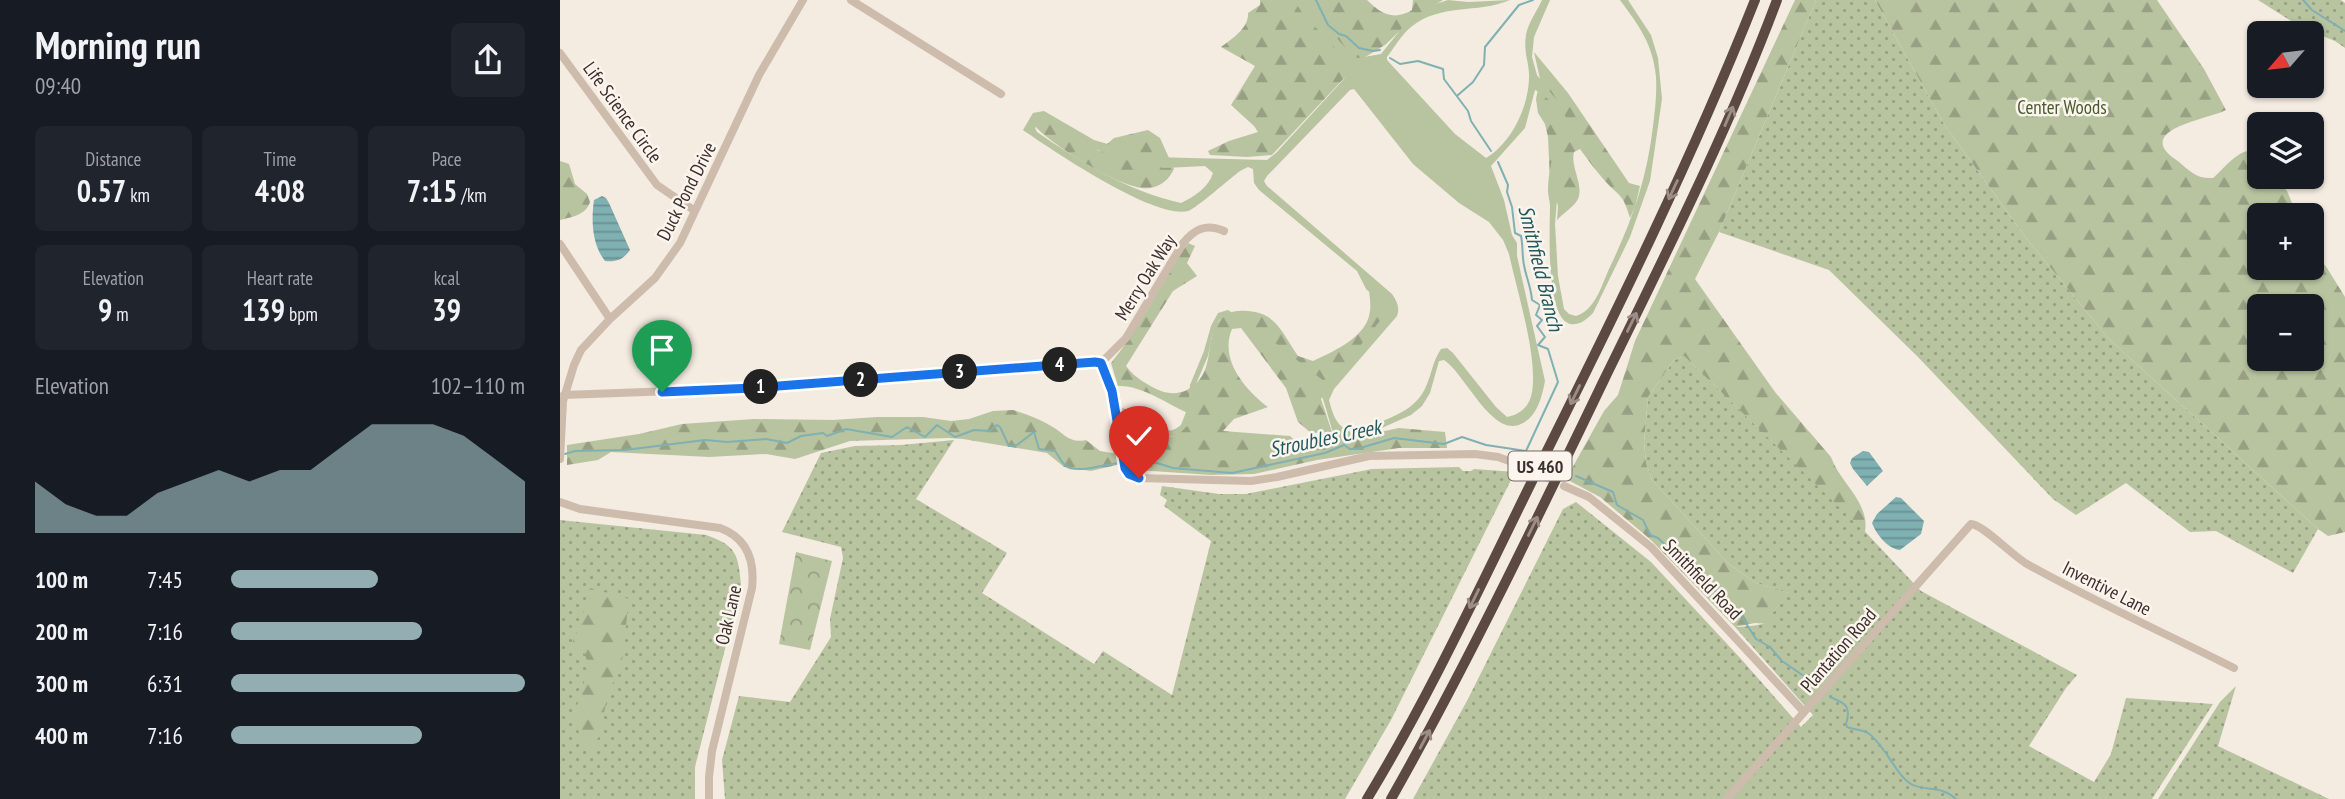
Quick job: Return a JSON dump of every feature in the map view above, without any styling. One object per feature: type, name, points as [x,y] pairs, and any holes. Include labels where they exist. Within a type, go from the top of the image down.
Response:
[{"type":"highway","name":"US 460","points":[[1367,799],[1440,666],[1626,291],[1702,128],[1755,0]]},
{"type":"highway","name":"US 460","points":[[1391,799],[1424,742],[1506,581],[1696,191],[1777,0]]},
{"type":"street","name":"Duck Pond Drive","points":[[560,459],[564,395],[581,350],[654,278],[680,243],[759,75],[803,0]]},
{"type":"street","points":[[851,0],[1001,94]]},
{"type":"street","name":"Life Science Circle","points":[[560,53],[657,185],[695,211]]},
{"type":"street","name":"Merry Oak Way","points":[[1101,363],[1126,338],[1182,243],[1191,234],[1210,227],[1224,231]]},
{"type":"street","points":[[560,244],[610,319]]},
{"type":"street","points":[[564,395],[753,388],[1089,361],[1101,363],[1112,391],[1125,468],[1129,474],[1139,478],[1251,481],[1369,456],[1475,454],[1497,457],[1526,467]]},
{"type":"street","name":"Smithfield Road","points":[[1564,485],[1589,497],[1651,547],[1804,712]]},
{"type":"street","name":"Oak Lane","points":[[560,502],[580,509],[714,526],[732,533],[746,547],[752,564],[751,588],[712,751],[709,799]]},
{"type":"street","name":"Plantation Road","points":[[1727,799],[1963,531],[1974,524]]},
{"type":"street","name":"Inventive Lane","points":[[1974,524],[2019,560],[2045,575],[2235,668]]},
{"type":"green space","points":[[1260,0],[1367,0],[1383,12],[1399,15],[1412,10],[1413,0],[1443,0],[1410,21],[1385,45],[1362,59],[1272,155],[1210,155],[1208,151],[1258,132],[1231,105],[1255,66],[1221,47],[1243,28],[1248,13],[1260,5]]},
{"type":"green space","points":[[1294,0],[1302,0],[1353,56],[1358,58],[1381,54],[1409,19],[1436,4],[1448,0],[1510,0],[1485,7],[1446,12],[1422,20],[1404,34],[1387,57],[1455,134],[1486,158],[1503,143],[1522,113],[1529,79],[1525,47],[1527,31],[1542,0],[1550,0],[1534,37],[1532,57],[1537,75],[1559,103],[1567,120],[1561,152],[1555,224],[1558,276],[1564,309],[1576,316],[1588,309],[1600,290],[1631,217],[1647,164],[1656,77],[1652,55],[1644,36],[1620,0],[1628,0],[1651,35],[1658,58],[1662,99],[1650,181],[1630,237],[1593,313],[1580,323],[1570,324],[1562,318],[1556,306],[1553,289],[1548,193],[1552,158],[1561,122],[1551,103],[1535,90],[1525,128],[1491,166],[1504,200],[1512,235],[1517,243],[1517,256],[1545,381],[1539,405],[1528,420],[1512,426],[1501,423],[1480,403],[1444,360],[1439,361],[1430,393],[1422,406],[1411,415],[1375,431],[1333,444],[1233,461],[1176,457],[1134,458],[1128,451],[1122,408],[1150,420],[1161,429],[1170,431],[1181,425],[1188,407],[1190,385],[1218,313],[1228,310],[1329,385],[1387,312],[1386,307],[1366,289],[1357,271],[1259,190],[1254,183],[1253,169],[1248,167],[1240,171],[1192,209],[1173,211],[1129,195],[1023,130],[1033,113],[1044,111],[1094,140],[1152,157],[1267,160],[1343,80],[1352,66],[1303,14]],"holes":[[[1354,89],[1413,164],[1459,203],[1489,222],[1503,240],[1509,254],[1532,361],[1531,397],[1527,406],[1516,414],[1507,417],[1496,407],[1447,348],[1441,349],[1438,354],[1422,395],[1406,410],[1351,432],[1342,427],[1336,419],[1329,400],[1334,389],[1397,316],[1398,305],[1392,294],[1264,181],[1350,90]],[[1038,124],[1050,124],[1095,149],[1129,161],[1164,168],[1205,166],[1213,173],[1200,191],[1181,203],[1161,198],[1088,165],[1037,132],[1035,128]],[[1226,315],[1230,316],[1278,350],[1313,380],[1319,389],[1334,436],[1299,440],[1243,453],[1209,454],[1143,449],[1140,446],[1131,429],[1130,421],[1134,418],[1152,432],[1164,436],[1176,437],[1188,425],[1193,407],[1193,391],[1219,320]]]},
{"type":"green space","points":[[1795,0],[1816,0],[1719,232],[1695,279],[1775,392],[1831,457],[1859,502],[1865,521],[1865,532],[1684,356],[1674,360],[1648,397],[1644,442],[1646,463],[1652,480],[1729,564],[1756,583],[1789,593],[1773,612],[1773,620],[1769,624],[1755,623],[1735,627],[1651,540],[1600,497],[1566,479],[1604,411],[1618,395],[1635,341]]},
{"type":"green space","points":[[1816,0],[1875,0],[1944,124],[2026,238],[2109,339],[2318,529],[2293,573],[2216,531],[2190,532],[2126,483],[2076,515],[2053,499],[1918,357],[1829,270],[1719,232]]},
{"type":"green space","name":"Center Woods","points":[[1875,0],[2157,0],[2204,69],[2226,110],[2173,130],[2165,136],[2163,143],[2166,151],[2194,174],[2213,178],[2228,163],[2247,151],[2247,189],[2285,189],[2292,203],[2247,203],[2247,280],[2324,280],[2324,264],[2345,297],[2345,532],[2328,536],[2318,529],[2109,339],[2026,238],[1944,124]]},
{"type":"green space","points":[[2258,0],[2341,0],[2345,3],[2345,48],[2324,37],[2324,21],[2291,21]]},
{"type":"green space","points":[[1534,52],[1568,93],[1629,183],[1640,186],[1630,218],[1621,197],[1580,149],[1574,152],[1573,158],[1579,187],[1578,199],[1557,220],[1558,206],[1550,181],[1548,137],[1545,124],[1538,113],[1536,99],[1540,79]]},
{"type":"green space","points":[[1041,121],[1054,123],[1099,151],[1114,138],[1148,130],[1160,138],[1174,169],[1165,182],[1158,186],[1139,188],[1124,183],[1089,166],[1055,144],[1034,125]]},
{"type":"green space","points":[[560,161],[569,164],[575,184],[587,194],[590,202],[582,213],[560,220]]},
{"type":"green space","points":[[1188,243],[1195,246],[1187,263],[1197,276],[1173,291],[1126,366],[1137,378],[1164,392],[1177,393],[1187,390],[1196,383],[1206,368],[1213,332],[1219,321],[1226,314],[1235,311],[1251,311],[1269,318],[1276,323],[1298,356],[1313,361],[1346,344],[1366,324],[1370,308],[1368,283],[1391,306],[1389,314],[1321,399],[1332,432],[1311,433],[1298,422],[1286,388],[1241,328],[1232,329],[1229,340],[1232,362],[1243,383],[1268,407],[1234,419],[1223,431],[1290,436],[1303,448],[1399,428],[1445,432],[1447,448],[1399,448],[1317,460],[1254,474],[1211,475],[1137,470],[1131,467],[1127,454],[1140,444],[1131,421],[1137,420],[1159,436],[1173,437],[1186,426],[1190,414],[1146,392],[1118,386],[1111,363]]},
{"type":"green space","points":[[1684,356],[1855,521],[1921,591],[2077,675],[2029,746],[2094,782],[2111,754],[2126,698],[2213,704],[2152,799],[1413,799],[1468,699],[1563,509],[1576,502],[1651,562],[1801,727],[1813,715],[1735,627],[1773,620],[1773,612],[1788,593],[1756,583],[1729,564],[1652,480],[1646,463],[1644,442],[1648,397],[1674,360]]},
{"type":"green space","points":[[1013,410],[1042,421],[1071,439],[1086,440],[1100,451],[1118,454],[1121,464],[1091,471],[1064,467],[1047,453],[948,438],[850,441],[795,459],[766,454],[709,457],[611,452],[598,460],[567,465],[567,445],[639,434],[682,424],[754,419],[833,420],[877,417],[923,417],[951,421],[969,419],[993,411]]},
{"type":"green space","points":[[954,440],[916,499],[1007,553],[982,593],[1094,664],[1103,651],[1172,695],[1211,541],[1164,506],[1167,500],[1160,495],[1162,486],[1219,494],[1246,494],[1372,469],[1459,467],[1463,471],[1474,469],[1515,472],[1391,720],[1345,799],[725,799],[722,760],[739,696],[790,702],[831,637],[830,619],[843,558],[841,547],[782,532],[821,453],[855,446]]},
{"type":"green space","points":[[560,520],[706,535],[724,543],[737,559],[741,586],[695,767],[695,799],[560,799]]},
{"type":"green space","points":[[796,552],[832,561],[810,650],[779,644]]},
{"type":"green space","points":[[590,588],[629,599],[621,669],[609,690],[599,736],[589,755],[575,723],[576,707],[581,697],[588,664],[584,652],[574,650],[573,639],[579,629]]},
{"type":"green space","points":[[2236,686],[2218,746],[2329,799],[2158,799],[2220,702]]},
{"type":"water","points":[[602,196],[609,203],[630,250],[616,261],[605,261],[595,240],[594,200]]},
{"type":"water","points":[[1863,451],[1869,452],[1883,471],[1867,486],[1850,463],[1852,458]]},
{"type":"water","points":[[1896,497],[1901,498],[1924,521],[1921,534],[1900,550],[1883,540],[1872,523],[1877,514]]},
{"type":"waterway","name":"Smithfield Branch","points":[[1316,0],[1328,25],[1339,34],[1346,36],[1359,48],[1380,50]]},
{"type":"waterway","points":[[1458,95],[1473,82],[1484,65],[1485,47],[1519,5],[1533,0]]},
{"type":"waterway","points":[[2303,0],[2312,10],[2345,31]]},
{"type":"waterway","name":"Smithfield Branch","points":[[1390,58],[1400,64],[1418,61],[1443,69],[1444,79],[1468,111],[1471,121],[1491,151]]},
{"type":"waterway","name":"Stroubles Creek","points":[[1129,462],[1232,473],[1325,453],[1344,445],[1357,449],[1394,438],[1444,444],[1462,437],[1486,445],[1526,451],[1558,382],[1548,349],[1538,345],[1545,337],[1537,326],[1542,320],[1536,315],[1540,305],[1532,300],[1523,262],[1521,236],[1515,233],[1508,185],[1498,162]]},
{"type":"waterway","name":"Stroubles Creek","points":[[565,454],[705,440],[727,442],[766,439],[787,443],[801,436],[823,433],[827,436],[846,429],[892,437],[907,427],[925,437],[937,425],[955,437],[974,430],[990,431],[997,425],[1009,446],[1017,445],[1034,432],[1039,449],[1055,451],[1064,464],[1071,468],[1084,469],[1119,463]]},
{"type":"waterway","name":"Stroubles Creek","points":[[1576,476],[1613,492],[1617,505],[1643,520],[1650,535],[1658,538],[1740,614],[1756,639],[1817,685]]},
{"type":"waterway","name":"Stroubles Creek","points":[[1830,697],[1846,706],[1847,727],[1866,732],[1874,739],[1900,774],[1911,784],[1944,791],[1956,799]]},
{"type":"tunnel","points":[[1532,470],[1558,483]]},
{"type":"route","points":[[662,392],[753,388],[1089,361],[1101,363],[1109,380],[1125,468],[1129,474],[1139,478]]}]
